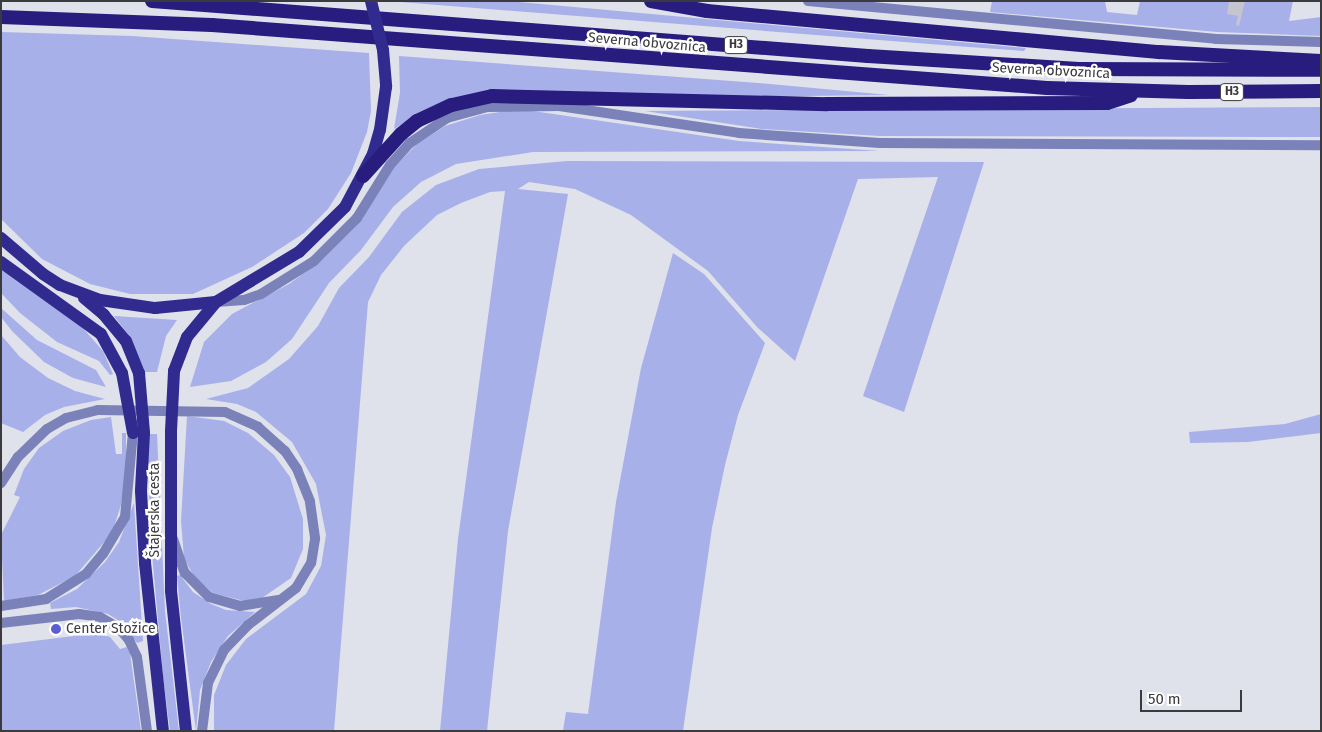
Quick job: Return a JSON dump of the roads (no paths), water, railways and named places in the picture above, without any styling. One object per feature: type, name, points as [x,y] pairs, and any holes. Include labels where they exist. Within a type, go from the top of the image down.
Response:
[{"type":"highway","name":"Severna obvoznica","points":[[152,1],[868,56],[1070,68],[1321,70]]},
{"type":"highway","points":[[651,1],[708,11],[1203,56],[1321,61]]},
{"type":"highway","name":"Severna obvoznica","points":[[1,17],[212,25],[859,76],[1144,91],[1321,91]]},
{"type":"highway","points":[[364,176],[400,134],[417,121],[452,105],[492,96],[730,104],[1107,103],[1144,91]]},
{"type":"main road","points":[[1,238],[27,263],[76,292],[100,300],[155,308],[216,302],[275,268],[318,236],[345,207],[364,176],[380,130],[386,87],[382,43],[371,1]]},
{"type":"main road","name":"Štajerska cesta","points":[[1,262],[101,334],[122,373],[138,433]]},
{"type":"main road","name":"Štajerska cesta","points":[[76,292],[117,330],[131,350],[139,373],[138,433],[150,616],[163,731]]},
{"type":"main road","name":"Štajerska cesta","points":[[186,731],[171,591],[170,431],[174,371],[187,337],[216,302]]},
{"type":"street","points":[[808,1],[1216,39],[1321,42]]},
{"type":"street","points":[[216,302],[244,300],[261,294],[314,261],[357,218],[390,165],[410,142],[447,118],[487,108],[558,106],[739,133],[880,143],[1321,145]]},
{"type":"street","points":[[1,483],[32,442],[56,423],[76,414],[109,410],[203,410],[241,417],[266,434],[292,460],[302,479],[312,513],[314,539],[311,563],[302,580],[234,638],[217,661],[204,696],[202,731]]},
{"type":"street","points":[[1,606],[46,599],[86,574],[103,554],[125,517],[138,433]]},
{"type":"street","points":[[170,527],[185,573],[202,593],[232,606],[280,600]]},
{"type":"street","points":[[1,622],[92,614],[114,624],[129,640],[136,657],[147,731]]},
{"type":"place","name":"Center Stožice","points":[[56,629]]}]
